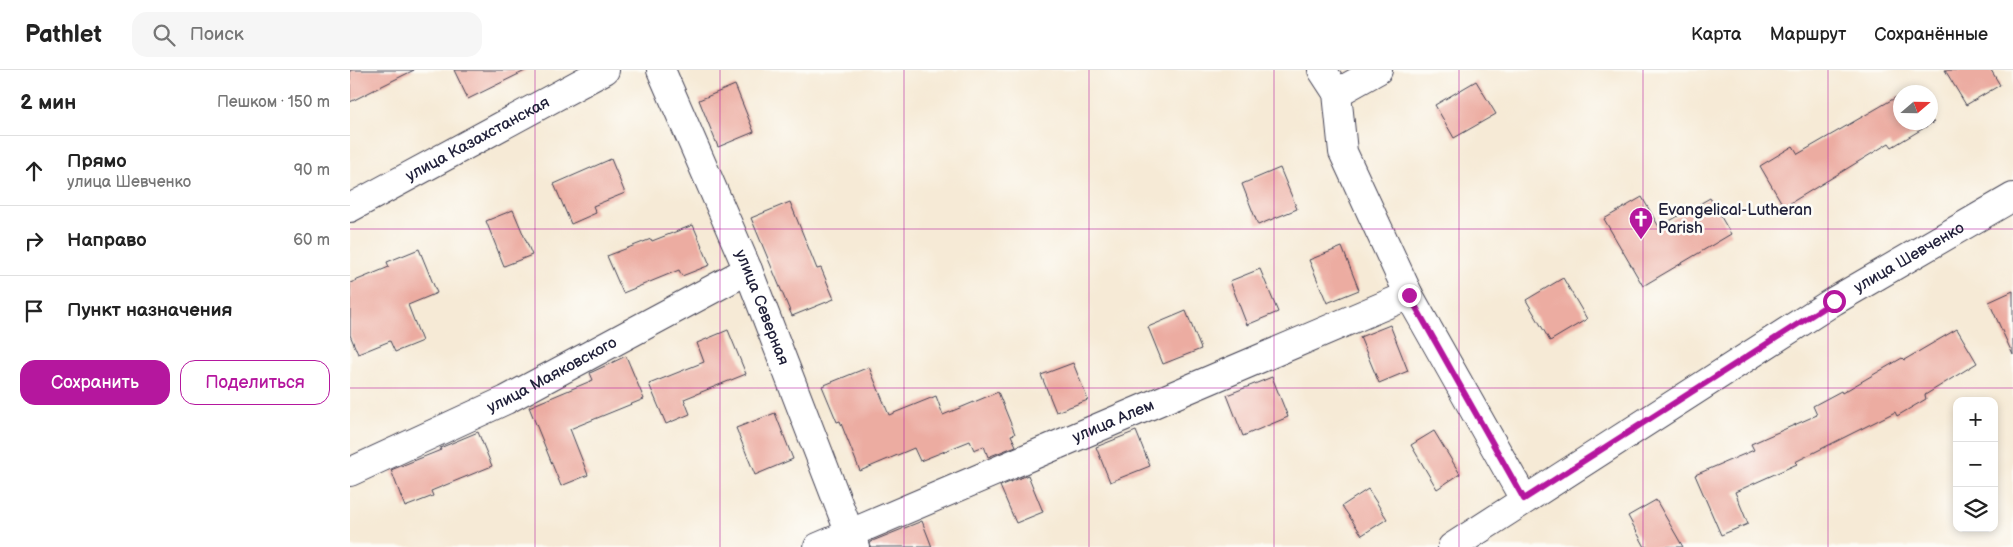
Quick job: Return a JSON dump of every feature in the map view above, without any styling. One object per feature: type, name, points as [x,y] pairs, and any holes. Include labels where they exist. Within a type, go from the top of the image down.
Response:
[{"type":"street","name":"улица Казахстанская","points":[[350,208],[605,70]]},
{"type":"street","name":"улица Северная","points":[[661,70],[748,270],[852,540]]},
{"type":"street","points":[[1322,70],[1337,93],[1343,152],[1409,295],[1524,499]]},
{"type":"street","points":[[1337,93],[1378,70]]},
{"type":"street","name":"улица Шевченко","points":[[1452,547],[1834,301],[2013,197]]},
{"type":"street","name":"улица Маяковского","points":[[350,472],[506,400],[748,270]]},
{"type":"street","name":"улица Алем","points":[[818,547],[852,540],[1409,295]]},
{"type":"building","points":[[350,70],[414,70],[350,102]]},
{"type":"building","points":[[454,70],[527,70],[468,99]]},
{"type":"building","points":[[1945,70],[1991,70],[2000,85],[1966,105]]},
{"type":"building","points":[[1476,81],[1496,114],[1454,138],[1435,105]]},
{"type":"building","points":[[735,85],[754,132],[718,147],[699,100]]},
{"type":"building","points":[[1893,99],[1893,130],[1921,130],[1892,147],[1889,143],[1784,207],[1760,166],[1793,146],[1798,154]]},
{"type":"building","points":[[611,159],[625,193],[593,206],[596,213],[571,224],[554,184]]},
{"type":"building","points":[[1280,168],[1297,209],[1258,225],[1242,184]]},
{"type":"building","points":[[1642,197],[1659,227],[1710,198],[1731,234],[1643,286],[1604,219]]},
{"type":"building","points":[[790,202],[817,269],[821,268],[834,299],[792,316],[751,218]]},
{"type":"building","points":[[513,210],[532,255],[504,266],[486,221]]},
{"type":"building","points":[[693,225],[710,265],[682,276],[679,270],[623,293],[607,256]]},
{"type":"building","points":[[1342,247],[1359,290],[1327,303],[1309,260]]},
{"type":"building","points":[[419,249],[437,293],[408,305],[422,341],[395,352],[390,341],[358,354],[350,335],[350,283],[389,267],[387,262]]},
{"type":"building","points":[[1260,269],[1278,312],[1247,325],[1230,281]]},
{"type":"building","points":[[1563,278],[1587,319],[1550,341],[1526,300]]},
{"type":"building","points":[[2013,291],[2013,355],[1989,302]]},
{"type":"building","points":[[1186,311],[1201,349],[1163,364],[1148,327]]},
{"type":"building","points":[[1390,325],[1408,371],[1379,383],[1360,337]]},
{"type":"building","points":[[1957,329],[1977,363],[1925,395],[1926,399],[1897,416],[1895,412],[1795,462],[1797,464],[1735,492],[1748,524],[1721,535],[1695,475],[1754,450],[1751,444],[1817,415],[1813,406],[1841,391],[1842,393],[1902,358],[1904,360]]},
{"type":"building","points":[[728,330],[746,374],[684,399],[690,414],[666,424],[649,384],[704,362],[697,343]]},
{"type":"building","points":[[626,356],[644,399],[570,429],[588,475],[561,486],[529,407],[593,380],[590,373]]},
{"type":"building","points":[[1073,363],[1088,400],[1056,412],[1041,375]]},
{"type":"building","points":[[869,367],[889,415],[936,396],[943,415],[998,392],[1015,434],[1011,435],[1016,446],[988,457],[984,446],[974,450],[970,441],[920,461],[914,448],[860,471],[840,421],[837,422],[822,386]]},
{"type":"building","points":[[1272,377],[1288,417],[1243,436],[1227,395]]},
{"type":"building","points":[[775,413],[793,459],[755,475],[736,428]]},
{"type":"building","points":[[1136,431],[1150,466],[1110,482],[1096,447]]},
{"type":"building","points":[[1434,431],[1460,474],[1437,489],[1411,445]]},
{"type":"building","points":[[478,432],[492,466],[431,491],[433,496],[405,507],[391,470],[441,450],[440,448]]},
{"type":"building","points":[[1028,475],[1043,512],[1016,523],[1000,486]]},
{"type":"building","points":[[1368,489],[1387,519],[1362,535],[1342,506]]},
{"type":"building","points":[[1656,500],[1683,547],[1645,547],[1628,516]]},
{"type":"building","points":[[922,521],[932,547],[870,547],[870,542]]},
{"type":"place","name":"Evangelical-Lutheran Parish","points":[[1641,240]]},
{"type":"route","points":[[1409,295],[1524,499],[1834,301]]}]
